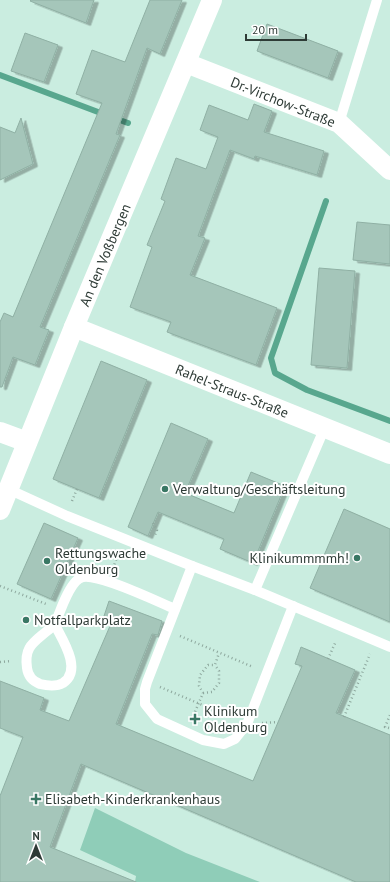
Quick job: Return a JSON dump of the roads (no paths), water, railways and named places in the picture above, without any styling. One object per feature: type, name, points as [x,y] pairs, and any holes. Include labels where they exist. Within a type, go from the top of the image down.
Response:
[{"type":"street","name":"An den Voßbergen","points":[[0,510],[74,328],[212,0]]},
{"type":"street","name":"Dr.-Virchow-Straße","points":[[186,63],[339,124],[390,170]]},
{"type":"street","name":"Rahel-Straus-Straße","points":[[74,328],[390,454]]},
{"type":"street","points":[[0,432],[28,442]]},
{"type":"lane","points":[[339,124],[377,0]]},
{"type":"lane","points":[[255,590],[325,427]]},
{"type":"lane","points":[[8,490],[124,540],[255,590],[390,646]]},
{"type":"lane","points":[[192,566],[147,682],[145,689],[145,704],[157,719],[203,740],[224,744],[235,738],[246,724],[293,606]]},
{"type":"lane","points":[[55,625],[68,650],[71,667],[70,675],[66,681],[59,685],[51,686],[39,683],[32,679],[28,673],[26,658],[31,644],[55,625],[60,610],[74,583],[81,577],[89,576],[107,581],[175,610]]},
{"type":"waterway","points":[[0,75],[106,115]]},
{"type":"waterway","points":[[114,118],[128,123]]},
{"type":"waterway","points":[[326,201],[271,358],[275,373],[307,390],[390,421]]},
{"type":"place","name":"Verwaltung/Geschäftsleitung","points":[[165,489]]},
{"type":"place","name":"Klinikummmmh!","points":[[357,558]]},
{"type":"place","name":"Rettungswache Oldenburg","points":[[47,561]]},
{"type":"place","name":"Notfallparkplatz","points":[[26,620]]},
{"type":"place","name":"Klinikum Oldenburg","points":[[195,719]]},
{"type":"place","name":"Elisabeth-Kinderkrankenhaus","points":[[36,799]]}]
